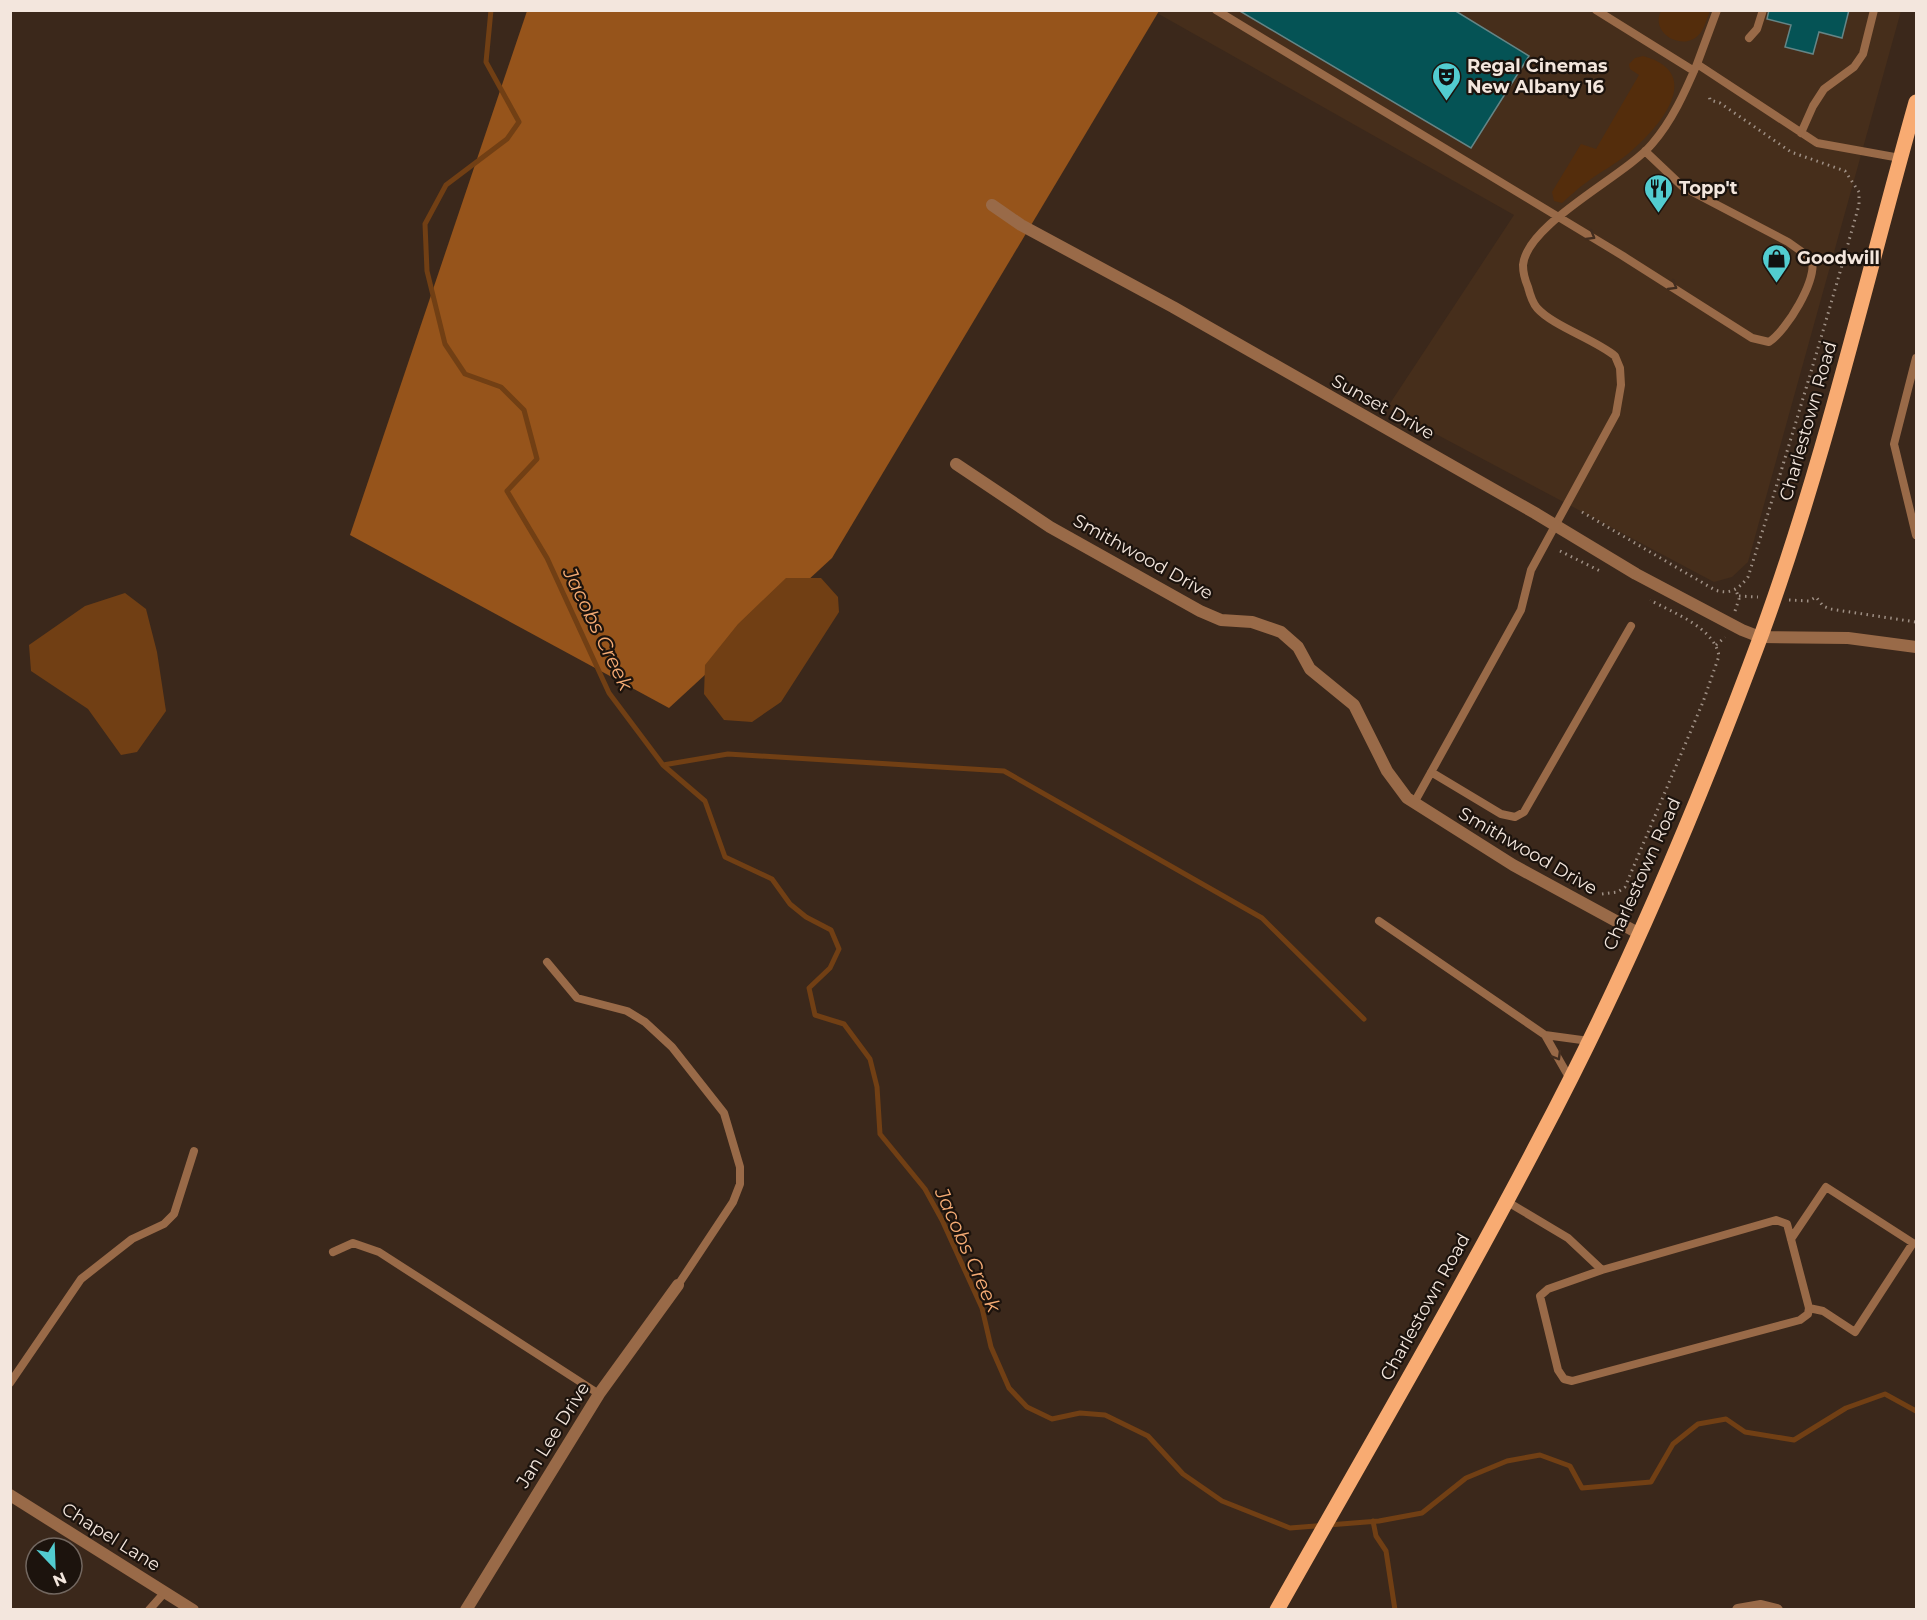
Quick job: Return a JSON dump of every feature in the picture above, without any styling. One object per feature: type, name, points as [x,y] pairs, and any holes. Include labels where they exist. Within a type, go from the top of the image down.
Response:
[{"type":"main road","name":"Charlestown Road","points":[[1277,1610],[1506,1201],[1570,1079],[1690,816],[1760,637],[1821,449],[1917,102]]},
{"type":"street","name":"Sunset Drive","points":[[992,205],[1021,225],[1173,307],[1557,526],[1636,574],[1760,637]]},
{"type":"street","name":"Smithwood Drive","points":[[956,464],[1050,527],[1200,611],[1221,620],[1252,622],[1281,632],[1298,647],[1310,669],[1354,705],[1395,784],[1414,803],[1513,865],[1638,933]]},
{"type":"street","points":[[1760,637],[1848,638],[1917,647]]},
{"type":"street","name":"Jan Lee Drive","points":[[466,1610],[599,1394],[678,1286]]},
{"type":"street","name":"Chapel Lane","points":[[10,1495],[193,1610]]},
{"type":"street","points":[[1738,1610],[1761,1606],[1777,1610]]},
{"type":"lane","points":[[1216,10],[1623,256],[1752,338],[1769,342],[1781,332],[1811,279],[1812,259],[1800,249],[1683,187],[1645,151]]},
{"type":"lane","points":[[1596,10],[1695,67],[1817,143],[1900,158]]},
{"type":"lane","points":[[1414,803],[1521,610],[1531,570],[1616,414],[1621,385],[1620,368],[1616,356],[1542,312],[1532,300],[1523,264],[1540,233],[1645,151],[1668,122],[1695,67],[1717,10]]},
{"type":"lane","points":[[1749,38],[1757,29],[1763,10]]},
{"type":"lane","points":[[1801,133],[1813,106],[1824,89],[1854,67],[1863,54],[1874,10]]},
{"type":"lane","points":[[1917,358],[1894,444],[1914,512],[1917,535]]},
{"type":"lane","points":[[1431,772],[1501,814],[1515,817],[1524,812],[1631,626]]},
{"type":"lane","points":[[1379,921],[1545,1035],[1570,1079]]},
{"type":"lane","points":[[547,962],[577,998],[627,1011],[645,1022],[672,1047],[724,1113],[740,1167],[740,1184],[733,1202],[678,1286]]},
{"type":"lane","points":[[1545,1035],[1589,1041]]},
{"type":"lane","points":[[10,1383],[71,1289],[132,1239],[164,1224],[174,1214],[194,1151]]},
{"type":"lane","points":[[1791,1239],[1826,1187],[1913,1243],[1855,1332],[1823,1311],[1809,1308]]},
{"type":"lane","points":[[1506,1201],[1568,1238],[1602,1270]]},
{"type":"lane","points":[[1776,1220],[1787,1224],[1809,1308],[1808,1314],[1800,1320],[1572,1380],[1564,1379],[1558,1370],[1540,1296],[1548,1289],[1602,1270],[1776,1220]]},
{"type":"lane","points":[[333,1252],[353,1243],[379,1252],[599,1394]]},
{"type":"lane","points":[[149,1610],[165,1592]]},
{"type":"path","points":[[1582,512],[1715,590],[1725,592],[1741,586],[1748,577],[1773,499],[1832,304],[1859,205],[1858,192],[1850,177],[1840,167],[1791,152],[1720,103],[1710,100],[1709,94]]},
{"type":"path","points":[[1560,551],[1608,576]]},
{"type":"path","points":[[1816,597],[1823,606],[1830,609],[1917,622]]},
{"type":"path","points":[[1602,894],[1611,894],[1625,887],[1703,702],[1719,656],[1713,640],[1704,631],[1647,598]]},
{"type":"shaded area","points":[[1159,10],[1901,11],[1748,562],[1732,577],[1714,582],[1387,408],[1514,215],[1157,13]]},
{"type":"shaded area","points":[[1661,10],[1710,11],[1701,32],[1687,41],[1679,41],[1664,34],[1659,19]]},
{"type":"shaded area","points":[[527,11],[1159,11],[832,558],[669,708],[350,535]]},
{"type":"shaded area","points":[[1643,56],[1662,64],[1672,75],[1674,87],[1671,101],[1664,115],[1641,142],[1624,157],[1584,184],[1562,203],[1554,201],[1552,192],[1581,144],[1596,149],[1639,75],[1630,69],[1629,64],[1635,58]]},
{"type":"shaded area","points":[[786,578],[821,578],[838,597],[839,612],[781,702],[752,722],[724,720],[704,694],[705,665],[738,624]]},
{"type":"shaded area","points":[[125,593],[146,609],[157,652],[166,711],[137,752],[121,755],[88,709],[31,671],[29,645],[85,606]]},
{"type":"building","name":"Regal Cinemas New Albany 16","points":[[1238,10],[1454,10],[1529,56],[1471,148]]},
{"type":"building","points":[[1769,10],[1849,10],[1842,38],[1819,32],[1813,54],[1785,47],[1791,25],[1767,19]]},
{"type":"waterway","name":"Jacobs Creek","points":[[491,10],[486,62],[519,122],[507,139],[446,185],[425,224],[427,271],[445,344],[465,374],[501,387],[524,410],[537,459],[507,491],[547,558],[609,693],[663,765],[705,801],[725,857],[772,879],[790,904],[806,917],[831,930],[839,949],[830,968],[809,988],[815,1015],[844,1024],[870,1059],[877,1087],[880,1134],[925,1189],[942,1220],[982,1308],[991,1347],[1009,1388],[1027,1407],[1052,1419],[1080,1413],[1105,1415],[1148,1436],[1183,1474],[1222,1501],[1290,1528],[1379,1521],[1422,1513],[1466,1478],[1507,1461],[1540,1455],[1570,1466],[1582,1488],[1651,1482],[1673,1444],[1698,1424],[1726,1419],[1745,1432],[1794,1440],[1846,1408],[1885,1394],[1916,1411]]},
{"type":"waterway","points":[[663,765],[728,754],[1004,771],[1262,918],[1364,1019]]},
{"type":"waterway","points":[[1373,1521],[1376,1536],[1386,1551],[1395,1610]]},
{"type":"place","name":"Regal Cinemas New Albany 16","points":[[1446,102]]},
{"type":"place","name":"Topp't","points":[[1658,214]]},
{"type":"place","name":"Goodwill","points":[[1776,284]]}]
